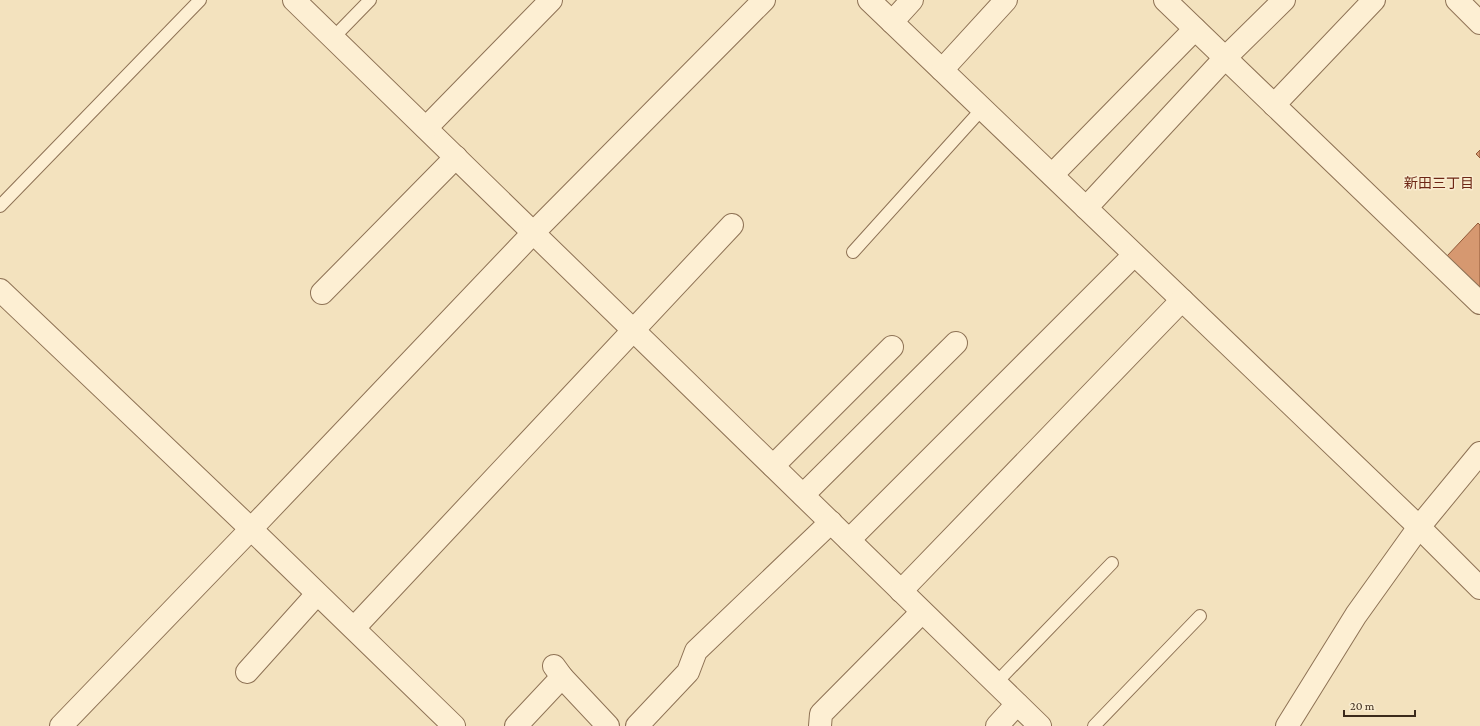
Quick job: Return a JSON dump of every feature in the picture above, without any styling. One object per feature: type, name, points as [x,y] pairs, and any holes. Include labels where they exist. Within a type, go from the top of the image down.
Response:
[{"type":"street","points":[[294,0],[1040,726]]},
{"type":"street","points":[[426,128],[550,0]]},
{"type":"street","points":[[61,726],[533,233],[764,0]]},
{"type":"street","points":[[869,0],[1419,527],[1480,588]]},
{"type":"street","points":[[892,22],[912,0]]},
{"type":"street","points":[[942,70],[1006,0]]},
{"type":"street","points":[[1165,0],[1480,303]]},
{"type":"street","points":[[1086,208],[1225,58],[1284,0]]},
{"type":"street","points":[[1274,105],[1374,0]]},
{"type":"street","points":[[1457,0],[1480,23]]},
{"type":"street","points":[[1052,175],[1195,29]]},
{"type":"street","points":[[322,293],[456,157]]},
{"type":"street","points":[[354,628],[732,225]]},
{"type":"street","points":[[849,540],[1134,255]]},
{"type":"street","points":[[0,290],[354,628],[446,723]]},
{"type":"street","points":[[901,590],[1182,300]]},
{"type":"street","points":[[803,495],[956,343]]},
{"type":"street","points":[[773,466],[892,347]]},
{"type":"street","points":[[1287,726],[1356,615],[1419,527],[1480,453]]},
{"type":"street","points":[[637,726],[688,672],[696,651],[831,522]]},
{"type":"street","points":[[247,672],[317,594]]},
{"type":"street","points":[[820,726],[821,714],[922,612]]},
{"type":"street","points":[[516,726],[558,671],[608,726]]},
{"type":"street","points":[[997,726],[1017,704]]},
{"type":"lane","points":[[0,206],[200,0]]},
{"type":"lane","points":[[333,38],[370,0]]},
{"type":"lane","points":[[853,252],[982,109]]},
{"type":"lane","points":[[996,683],[1112,563]]},
{"type":"lane","points":[[1094,726],[1200,616]]},
{"type":"building","points":[[1480,150],[1480,158],[1476,154]]},
{"type":"building","points":[[1478,223],[1480,225],[1480,288],[1447,256]]},
{"type":"district","name":"新田三丁目","points":[[1439,183]]}]
